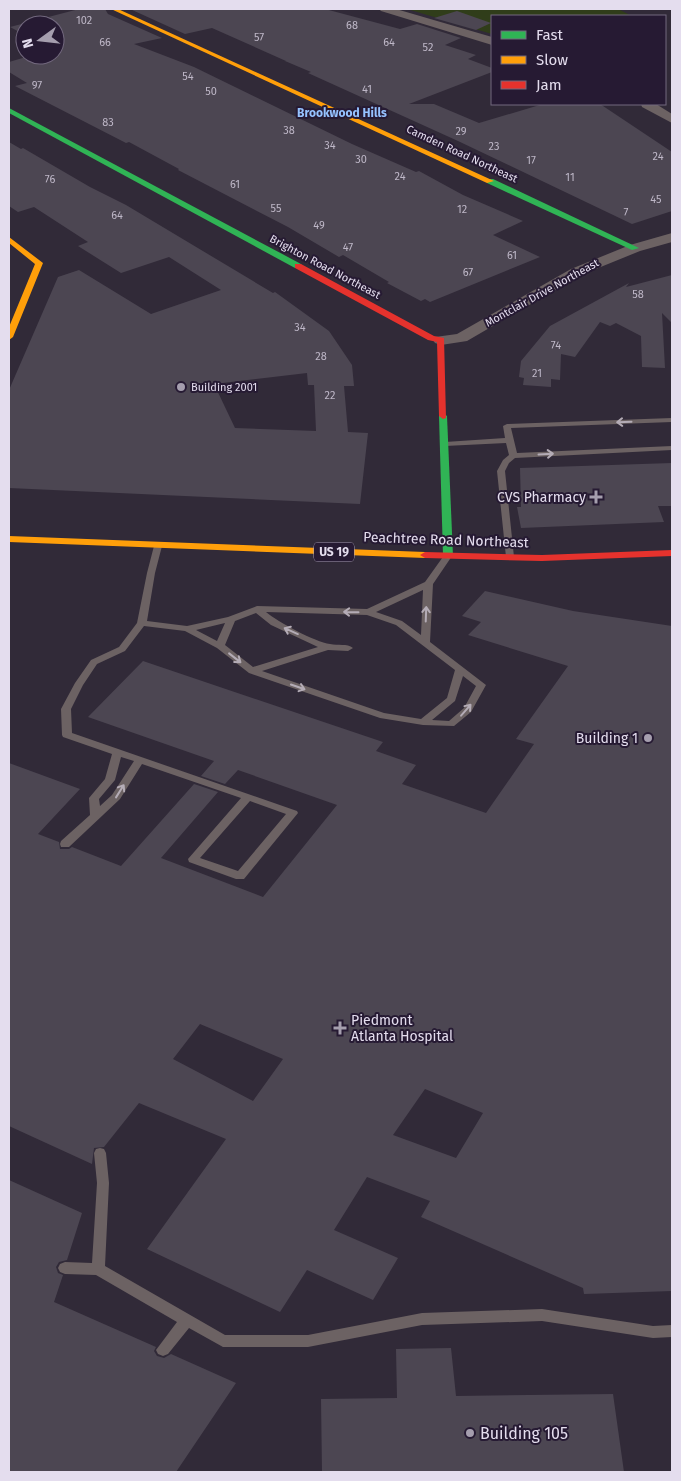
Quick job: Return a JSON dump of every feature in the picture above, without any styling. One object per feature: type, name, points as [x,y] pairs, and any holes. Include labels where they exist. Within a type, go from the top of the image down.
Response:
[{"type":"main road","name":"Camden Road Northeast","points":[[114,9],[635,248]]},
{"type":"main road","name":"Brighton Road Northeast","points":[[9,110],[430,338],[441,340]]},
{"type":"main road","points":[[9,239],[39,263],[9,336]]},
{"type":"main road","points":[[441,340],[448,556]]},
{"type":"main road","name":"Peachtree Road Northeast","points":[[9,539],[158,546],[542,558],[672,553]]},
{"type":"street","points":[[385,9],[491,41]]},
{"type":"street","points":[[649,105],[672,119]]},
{"type":"street","name":"Montclair Drive Northeast","points":[[441,340],[461,338],[576,272],[635,248],[672,237]]},
{"type":"lane","points":[[513,456],[507,426],[672,420]]},
{"type":"lane","points":[[445,444],[510,440]]},
{"type":"lane","points":[[510,557],[501,471],[506,462],[513,456],[672,448]]},
{"type":"lane","points":[[158,546],[142,623],[122,649],[94,662],[78,685],[66,709],[67,734],[248,796],[293,813],[240,876],[193,859],[248,796]]},
{"type":"lane","points":[[368,612],[428,584],[448,556]]},
{"type":"lane","points":[[425,643],[428,584]]},
{"type":"lane","points":[[142,623],[187,629],[220,646],[252,671],[382,716],[451,724],[468,710],[481,685],[399,623],[368,612],[257,609],[231,619],[187,629]]},
{"type":"lane","points":[[257,609],[274,623],[327,647]]},
{"type":"lane","points":[[220,646],[231,619]]},
{"type":"lane","points":[[252,671],[327,647],[348,648]]},
{"type":"lane","points":[[423,722],[452,700],[460,670]]},
{"type":"lane","points":[[95,816],[94,798],[110,780],[117,752]]},
{"type":"lane","points":[[64,844],[116,798],[140,760]]},
{"type":"lane","points":[[98,1270],[103,1183],[100,1153]]},
{"type":"lane","points":[[65,1268],[98,1270],[223,1341],[308,1341],[422,1319],[542,1315],[653,1332],[672,1330]]},
{"type":"lane","points":[[163,1350],[186,1321]]},
{"type":"green space","points":[[407,9],[618,9],[630,15],[491,15],[491,34]]},
{"type":"building","points":[[79,9],[105,9],[108,14],[162,38],[134,44],[194,67],[352,144],[416,172],[419,171],[463,195],[523,221],[493,235],[540,257],[430,302],[425,299],[421,301],[387,283],[389,282],[343,255],[339,257],[288,227],[178,170],[129,142],[126,143],[15,86],[27,83],[9,72],[9,62],[15,60],[15,65],[65,65],[65,15],[56,15]]},
{"type":"building","points":[[130,9],[325,9],[400,29],[417,24],[461,38],[445,45],[476,55],[468,59],[491,68],[491,72],[409,104],[434,104],[479,123],[540,105],[602,105],[672,152],[672,211],[632,224],[458,141],[308,73],[311,72],[212,28],[185,34]]},
{"type":"building","points":[[457,11],[491,23],[476,30],[434,18]]},
{"type":"building","points":[[9,142],[126,205],[273,293],[275,292],[329,331],[352,365],[354,386],[344,386],[348,432],[368,433],[360,504],[9,488],[9,390],[58,277],[79,270],[151,314],[221,290],[169,257],[121,273],[78,246],[88,242],[34,207],[18,212],[9,206]],"holes":[[[307,373],[308,385],[314,385],[316,431],[235,428],[214,384]]]},
{"type":"building","points":[[672,275],[672,323],[662,313],[665,368],[642,367],[641,336],[616,323],[610,326],[600,322],[575,357],[561,354],[560,380],[551,379],[551,387],[523,385],[524,378],[519,377],[521,361],[550,326],[629,283],[626,287]]},
{"type":"building","name":"CVS Pharmacy","points":[[672,463],[672,506],[658,506],[664,522],[521,528],[517,507],[521,507],[520,468]]},
{"type":"building","points":[[485,591],[573,611],[672,626],[672,1291],[584,1294],[583,1288],[421,1217],[430,1201],[367,1177],[334,1230],[398,1258],[373,1300],[307,1270],[280,1312],[147,1249],[226,1139],[139,1103],[104,1147],[94,1148],[92,1164],[9,1126],[9,763],[80,789],[38,834],[59,842],[60,849],[72,847],[121,866],[194,784],[218,792],[161,858],[263,897],[337,805],[238,770],[225,784],[201,776],[214,761],[88,717],[143,661],[383,742],[376,751],[416,765],[402,784],[486,813],[534,744],[516,739],[568,666],[468,635],[481,622],[462,616]],"holes":[[[200,1024],[283,1059],[253,1101],[173,1059]],[[425,1089],[483,1113],[456,1158],[393,1135]]]},
{"type":"building","points":[[9,1180],[82,1213],[67,1260],[59,1262],[56,1267],[58,1273],[63,1275],[54,1302],[156,1347],[154,1351],[157,1356],[164,1358],[171,1354],[236,1383],[176,1472],[9,1472]]},
{"type":"building","name":"Building 105","points":[[451,1348],[456,1396],[613,1394],[624,1472],[322,1472],[321,1399],[397,1398],[396,1349]]},
{"type":"traffic: fast","points":[[9,110],[298,266]]},
{"type":"traffic: fast","points":[[490,181],[635,248]]},
{"type":"traffic: fast","points":[[443,416],[448,556]]},
{"type":"traffic: slow","points":[[114,9],[490,181]]},
{"type":"traffic: slow","points":[[9,239],[39,263],[9,337]]},
{"type":"traffic: slow","points":[[9,539],[425,555]]},
{"type":"traffic: jam","points":[[298,266],[431,338],[441,340],[443,416]]},
{"type":"traffic: jam","points":[[425,555],[542,558],[672,553]]},
{"type":"place","name":"Building 2001","points":[[181,387]]},
{"type":"place","name":"CVS Pharmacy","points":[[596,497]]},
{"type":"place","name":"Building 1","points":[[648,738]]},
{"type":"place","name":"Piedmont Atlanta Hospital","points":[[340,1028]]},
{"type":"place","name":"Building 105","points":[[470,1433]]},
{"type":"district","name":"Brookwood Hills","points":[[342,113]]}]
